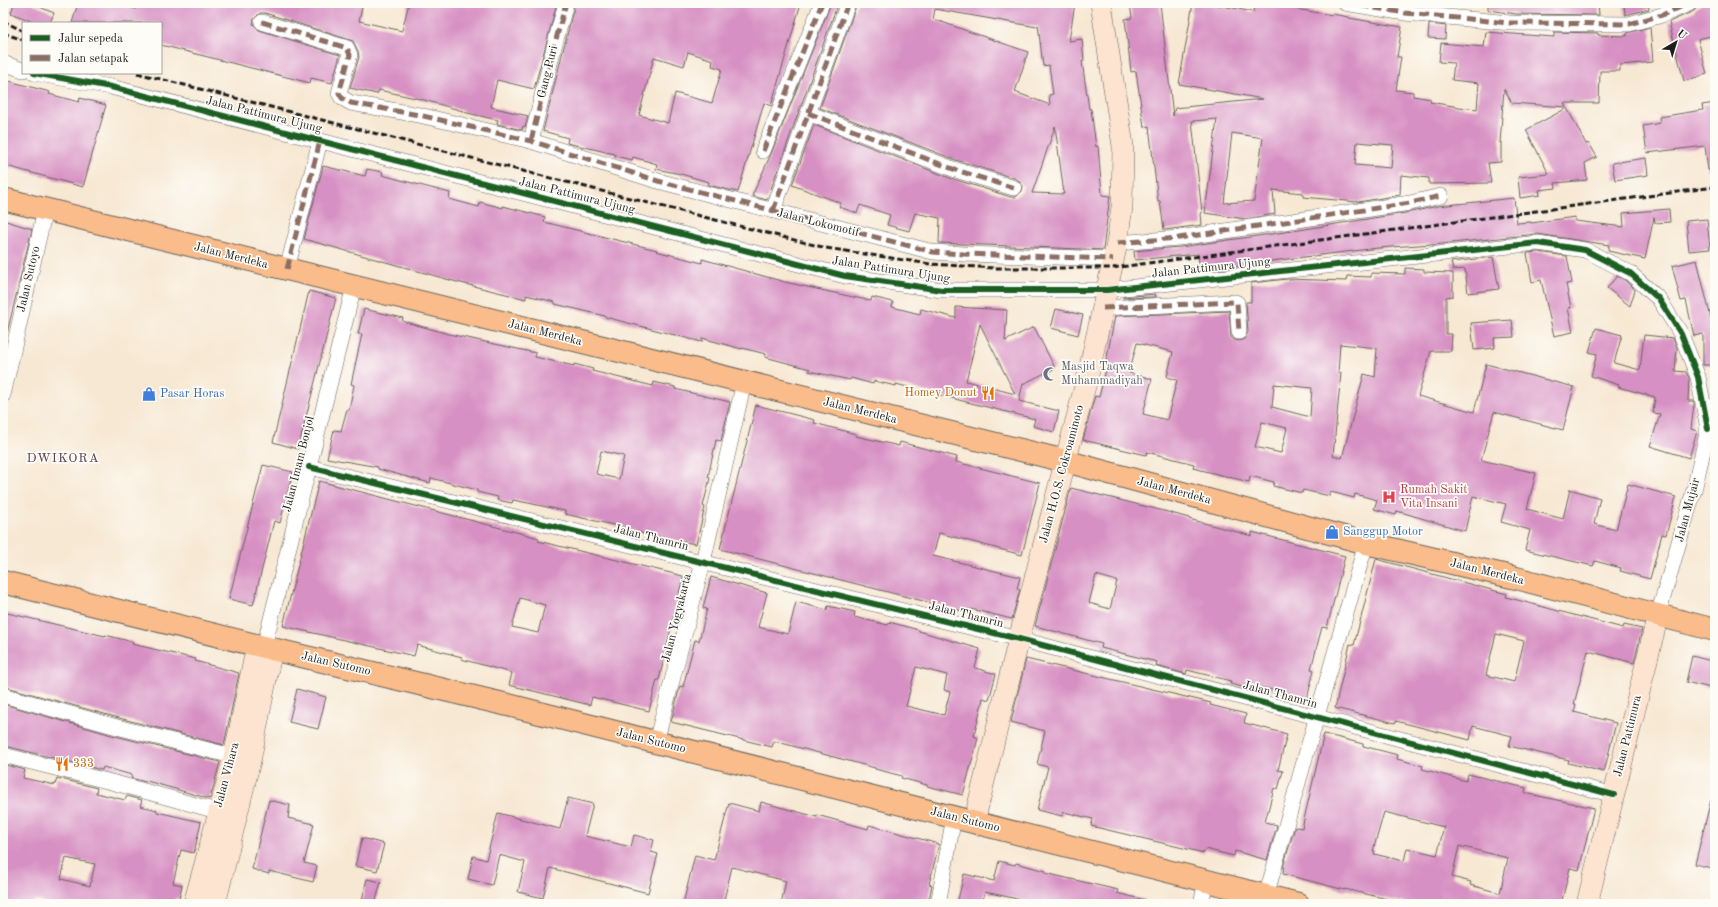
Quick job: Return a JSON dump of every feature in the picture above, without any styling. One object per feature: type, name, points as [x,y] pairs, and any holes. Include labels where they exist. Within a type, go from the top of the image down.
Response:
[{"type":"main road","name":"Jalan Merdeka","points":[[3,199],[1065,462],[1366,543],[1516,578],[1715,630]]},
{"type":"main road","name":"Jalan Sutomo","points":[[3,582],[656,742],[1298,904]]},
{"type":"street","name":"Gang Puri","points":[[531,141],[554,43],[566,3]]},
{"type":"street","points":[[763,151],[822,3]]},
{"type":"street","points":[[773,211],[848,3]]},
{"type":"street","name":"Jalan H.O.S. Cokroaminoto","points":[[938,904],[1019,639],[1065,462],[1105,299],[1115,251],[1122,207],[1124,146],[1101,3]]},
{"type":"street","points":[[1345,3],[1405,13],[1510,23],[1622,24],[1629,24],[1662,15],[1690,3]]},
{"type":"street","name":"Jalan Lokomotif","points":[[262,22],[347,48],[350,55],[339,93],[340,96],[346,101],[419,115],[531,141],[658,181],[933,252],[964,254],[1115,251],[1186,237],[1410,203],[1441,196]]},
{"type":"street","points":[[3,63],[22,70]]},
{"type":"street","name":"Jalan Pattimura Ujung","points":[[40,74],[111,87],[845,276],[942,290],[1105,299],[1538,243],[1585,250],[1630,272],[1659,299],[1681,334],[1698,377],[1708,429]]},
{"type":"street","points":[[808,113],[953,169],[1014,188]]},
{"type":"street","points":[[287,270],[320,141]]},
{"type":"street","name":"Jalan Sutoyo","points":[[4,388],[45,210]]},
{"type":"street","name":"Jalan Imam Bonjol","points":[[264,647],[354,286]]},
{"type":"street","points":[[1105,299],[1235,302],[1237,305],[1239,332]]},
{"type":"street","name":"Jalan Yogyakarta","points":[[656,742],[702,562],[744,382]]},
{"type":"street","name":"Jalan Mujair","points":[[1658,616],[1694,490],[1715,405]]},
{"type":"street","name":"Jalan Thamrin","points":[[310,467],[1019,639],[1614,795]]},
{"type":"street","points":[[1266,896],[1366,543]]},
{"type":"street","name":"Jalan Pattimura","points":[[1587,904],[1658,616]]},
{"type":"street","name":"Jalan Vihara","points":[[194,904],[227,814],[242,759],[264,647]]},
{"type":"street","points":[[3,695],[117,727],[242,759]]},
{"type":"street","points":[[3,755],[116,783],[227,814]]},
{"type":"street","name":"Jalan Vihara","points":[[215,904],[227,814]]},
{"type":"street","points":[[1201,904],[1206,881]]},
{"type":"building","points":[[14,3],[30,3],[54,13],[50,22],[34,22],[11,13]]},
{"type":"building","points":[[78,3],[111,3],[136,9],[137,3],[363,3],[359,21],[402,31],[409,3],[507,3],[526,7],[527,3],[557,3],[534,89],[497,80],[491,107],[528,116],[525,127],[523,126],[522,130],[497,124],[498,120],[463,112],[424,100],[379,90],[377,94],[350,88],[359,57],[353,41],[265,13],[260,13],[254,19],[253,24],[259,30],[340,55],[332,83],[311,78],[310,83],[162,45],[162,22],[72,22]]},
{"type":"building","points":[[575,3],[801,3],[771,106],[764,103],[738,192],[708,185],[709,182],[681,174],[656,169],[657,164],[633,157],[632,160],[615,156],[615,154],[567,143],[568,138],[543,131]],"holes":[[[688,52],[713,60],[712,66],[722,69],[712,103],[675,93],[668,123],[639,115],[654,57],[684,66]]]},
{"type":"building","points":[[831,3],[838,3],[767,200],[752,196],[771,154]]},
{"type":"building","points":[[857,3],[1075,3],[1069,41],[1082,39],[1084,61],[1082,61],[1096,147],[1098,146],[1102,195],[1110,196],[1103,250],[939,243],[940,218],[915,213],[909,231],[887,225],[890,215],[860,205],[857,213],[839,207],[841,203],[792,185],[814,125],[950,178],[1011,197],[1016,197],[1022,191],[1023,186],[1017,179],[956,160],[820,108]],"holes":[[[935,9],[1037,27],[1038,25],[1043,66],[1049,65],[1053,94],[1049,95],[1050,105],[1015,92],[1028,52],[933,19]],[[1055,126],[1064,194],[1032,193],[1054,130]]]},
{"type":"building","points":[[1130,3],[1160,3],[1173,116],[1175,108],[1263,99],[1179,84],[1193,3],[1208,3],[1253,12],[1255,3],[1270,3],[1296,7],[1295,9],[1332,14],[1402,27],[1397,57],[1401,57],[1396,90],[1413,92],[1413,96],[1431,99],[1430,102],[1459,107],[1477,109],[1479,83],[1452,80],[1454,63],[1439,62],[1441,43],[1484,47],[1486,32],[1554,37],[1554,32],[1598,33],[1598,35],[1627,36],[1627,33],[1650,27],[1653,62],[1620,65],[1620,71],[1600,71],[1599,103],[1564,103],[1566,107],[1512,103],[1504,89],[1500,143],[1501,142],[1501,162],[1488,163],[1491,183],[1429,184],[1429,178],[1401,175],[1400,195],[1358,202],[1303,197],[1303,193],[1273,190],[1275,214],[1245,219],[1205,213],[1217,119],[1192,121],[1202,225],[1164,230],[1160,201],[1158,201],[1149,126],[1144,127],[1136,71],[1131,72],[1125,19],[1132,18]],"holes":[[[1232,133],[1263,138],[1254,201],[1224,203]],[[1357,142],[1393,145],[1391,168],[1355,165]]]},
{"type":"building","points":[[1488,3],[1598,3],[1599,15],[1516,14],[1488,10]]},
{"type":"building","points":[[1624,3],[1648,3],[1649,9],[1625,15]]},
{"type":"building","points":[[1709,3],[1715,25],[1715,35],[1698,39],[1707,74],[1684,81],[1669,22],[1694,11],[1698,6]]},
{"type":"building","points":[[1429,24],[1446,26],[1445,39],[1428,38]]},
{"type":"building","points":[[5,80],[50,92],[49,94],[79,102],[80,98],[106,105],[83,187],[3,165],[3,90]]},
{"type":"building","points":[[1715,103],[1715,170],[1708,170],[1705,146],[1647,153],[1643,126],[1660,123],[1659,117],[1703,110],[1702,105]]},
{"type":"building","points":[[1567,108],[1586,144],[1589,143],[1597,157],[1585,163],[1587,180],[1555,183],[1556,188],[1539,190],[1540,195],[1520,198],[1518,177],[1549,174],[1526,130]]},
{"type":"building","points":[[1646,158],[1648,175],[1615,180],[1612,163]]},
{"type":"building","points":[[323,166],[365,176],[367,169],[383,172],[382,175],[450,193],[449,199],[479,207],[480,202],[503,208],[503,206],[545,217],[544,222],[657,250],[656,251],[702,263],[702,259],[785,282],[871,301],[872,297],[893,302],[892,307],[920,314],[921,309],[956,318],[956,307],[1007,310],[1005,341],[1034,327],[1055,368],[1023,384],[1019,401],[1059,411],[1054,432],[1033,426],[1035,419],[896,384],[896,386],[874,381],[873,384],[851,378],[850,380],[809,371],[810,369],[765,357],[766,354],[702,338],[702,342],[555,304],[555,302],[526,295],[526,299],[457,282],[304,239]],"holes":[[[980,324],[1015,394],[966,381]]]},
{"type":"building","points":[[1514,198],[1517,223],[1531,223],[1575,217],[1575,221],[1624,227],[1623,213],[1669,209],[1670,222],[1655,223],[1654,217],[1645,259],[1608,251],[1609,245],[1537,234],[1432,245],[1378,248],[1200,271],[1198,254],[1135,260],[1134,251],[1180,247],[1299,230],[1411,212],[1438,206]]},
{"type":"building","points":[[1707,219],[1710,249],[1689,251],[1686,221]]},
{"type":"building","points":[[3,220],[32,229],[7,333],[3,332]]},
{"type":"building","points":[[1538,252],[1567,256],[1572,283],[1566,284],[1571,308],[1568,308],[1573,332],[1554,336],[1541,280],[1532,282],[1527,253]]},
{"type":"building","points":[[1493,257],[1499,289],[1468,293],[1465,269],[1453,270],[1451,262]]},
{"type":"building","points":[[1697,260],[1715,335],[1715,365],[1703,365],[1703,334],[1694,336],[1686,300],[1681,301],[1672,266]]},
{"type":"building","points":[[1405,268],[1424,269],[1424,272],[1453,273],[1453,296],[1446,297],[1446,334],[1452,334],[1451,351],[1431,351],[1418,396],[1474,412],[1486,364],[1574,387],[1563,430],[1494,412],[1481,460],[1536,473],[1527,509],[1563,519],[1570,489],[1600,498],[1594,524],[1616,530],[1628,484],[1676,497],[1666,535],[1662,534],[1650,579],[1620,571],[1621,568],[1595,561],[1593,566],[1525,550],[1530,530],[1501,522],[1506,504],[1473,496],[1465,531],[1397,511],[1396,515],[1374,509],[1377,500],[1355,494],[1354,498],[1331,492],[1330,496],[1303,490],[1302,493],[1273,486],[1274,482],[1250,476],[1249,482],[1193,468],[1194,464],[1147,452],[1146,455],[1083,440],[1095,396],[1099,397],[1108,362],[1106,362],[1115,316],[1229,311],[1231,337],[1240,341],[1244,339],[1248,332],[1246,302],[1251,302],[1251,283],[1287,279],[1346,281],[1347,276],[1371,277],[1371,273],[1405,274]],"holes":[[[1137,343],[1173,352],[1167,377],[1177,380],[1167,420],[1143,414],[1152,379],[1129,373]],[[1340,344],[1377,348],[1375,377],[1364,374],[1342,458],[1333,456],[1341,373],[1338,373]],[[1274,384],[1312,388],[1310,417],[1272,407]],[[1262,422],[1287,428],[1281,453],[1255,447]]]},
{"type":"building","points":[[1617,276],[1625,280],[1635,290],[1630,306],[1607,288]]},
{"type":"building","points":[[309,291],[336,298],[298,449],[273,442]]},
{"type":"building","points":[[1155,294],[1156,297],[1123,298],[1123,297]]},
{"type":"building","points":[[364,309],[403,318],[402,321],[449,334],[536,353],[535,357],[574,366],[574,364],[593,369],[592,371],[653,386],[654,382],[675,387],[675,389],[730,402],[721,441],[716,440],[708,477],[710,478],[703,506],[705,507],[696,544],[647,535],[622,527],[565,514],[565,511],[513,500],[512,503],[497,500],[498,497],[477,492],[477,490],[431,478],[430,483],[378,469],[378,467],[327,458],[334,430],[341,431],[347,409],[349,410],[354,385],[351,384],[362,334],[358,334]],"holes":[[[601,451],[624,456],[619,479],[596,474]]]},
{"type":"building","points":[[1056,309],[1083,315],[1078,335],[1051,328]]},
{"type":"building","points":[[1512,320],[1514,337],[1494,338],[1495,348],[1474,350],[1471,323]]},
{"type":"building","points":[[1596,328],[1622,335],[1614,363],[1640,370],[1644,335],[1673,338],[1677,348],[1675,371],[1686,372],[1689,378],[1688,401],[1694,401],[1691,429],[1697,431],[1689,458],[1650,446],[1660,414],[1653,413],[1655,397],[1618,387],[1619,385],[1591,376],[1597,354],[1589,352]]},
{"type":"building","points":[[756,405],[815,420],[814,423],[856,434],[856,436],[899,446],[900,442],[957,457],[956,462],[1040,483],[1022,555],[939,533],[933,556],[1020,577],[1017,589],[1020,589],[1012,619],[971,609],[970,613],[720,549]]},
{"type":"building","points":[[263,465],[293,472],[280,523],[274,521],[253,605],[229,599]]},
{"type":"building","points":[[319,481],[539,538],[538,541],[683,576],[659,680],[657,680],[649,711],[592,697],[590,705],[509,685],[512,673],[461,659],[462,657],[417,645],[414,656],[283,626]],"holes":[[[520,598],[545,605],[538,633],[512,627]]]},
{"type":"building","points":[[1071,488],[1164,511],[1252,536],[1252,532],[1345,556],[1327,628],[1322,627],[1311,669],[1314,670],[1307,699],[1260,687],[1259,691],[1230,684],[1231,681],[1187,670],[1186,674],[1156,666],[1157,662],[1101,648],[1102,644],[1035,626]],"holes":[[[1096,575],[1117,581],[1110,609],[1089,603]]]},
{"type":"building","points":[[1376,559],[1507,594],[1506,597],[1581,617],[1623,628],[1624,625],[1642,629],[1634,663],[1588,651],[1574,704],[1576,704],[1574,712],[1616,723],[1604,772],[1568,763],[1569,760],[1509,746],[1512,736],[1473,726],[1470,740],[1396,721],[1395,723],[1335,708],[1350,644],[1354,645]],"holes":[[[1496,634],[1524,641],[1514,682],[1486,675]]]},
{"type":"building","points":[[711,577],[767,593],[758,627],[788,634],[796,602],[827,610],[828,606],[855,612],[854,617],[888,625],[889,622],[980,649],[975,668],[996,674],[989,700],[983,698],[974,736],[978,738],[963,795],[927,786],[901,778],[902,776],[875,768],[774,741],[772,747],[671,722],[680,686],[683,687],[695,640],[699,641],[707,609],[703,608]],"holes":[[[916,667],[947,675],[944,690],[950,692],[944,715],[906,706]]]},
{"type":"building","points":[[3,612],[133,642],[132,644],[196,659],[195,661],[239,673],[224,745],[3,686]]},
{"type":"building","points":[[1692,656],[1715,662],[1715,689],[1686,682]]},
{"type":"building","points":[[1026,659],[1211,703],[1210,705],[1246,714],[1244,723],[1287,734],[1278,770],[1283,771],[1278,789],[1274,788],[1265,822],[1277,825],[1267,860],[1235,851],[1234,856],[1205,849],[1204,853],[1091,826],[1093,819],[1064,812],[1062,816],[1037,810],[1048,767],[1037,764],[1045,731],[1011,722]]},
{"type":"building","points":[[297,689],[326,697],[318,729],[289,722]]},
{"type":"building","points":[[3,704],[115,736],[220,762],[210,799],[147,781],[131,778],[132,775],[103,767],[102,770],[5,746],[6,742],[3,741]]},
{"type":"building","points":[[1324,734],[1398,755],[1397,759],[1423,766],[1422,769],[1466,781],[1468,774],[1526,788],[1525,793],[1594,808],[1579,870],[1570,868],[1561,904],[1408,904],[1283,874],[1284,864],[1295,827],[1302,828]],"holes":[[[1384,812],[1444,827],[1437,855],[1407,848],[1404,861],[1374,854],[1375,851],[1373,851]],[[1459,846],[1508,858],[1500,893],[1470,885],[1471,882],[1452,877]]]},
{"type":"building","points":[[3,764],[25,770],[23,778],[55,785],[57,778],[97,788],[96,793],[125,800],[127,796],[142,800],[140,806],[157,810],[157,812],[201,822],[194,853],[181,850],[173,883],[182,885],[179,899],[175,898],[174,904],[52,904],[34,900],[33,904],[3,904]],"holes":[[[66,858],[95,864],[90,886],[61,879]]]},
{"type":"building","points":[[568,798],[593,804],[585,836],[631,847],[634,835],[654,840],[651,852],[658,854],[648,893],[550,868],[543,898],[518,892],[525,862],[499,855],[492,885],[468,879],[473,856],[486,860],[498,813],[560,829]]},
{"type":"building","points":[[269,800],[290,805],[288,818],[314,824],[304,863],[317,866],[313,882],[269,871],[269,874],[252,869]]},
{"type":"building","points":[[1711,800],[1715,801],[1715,869],[1695,864]]},
{"type":"building","points":[[761,802],[868,829],[869,825],[939,844],[929,884],[932,885],[928,904],[865,904],[852,901],[851,904],[781,904],[786,881],[732,867],[723,904],[683,904],[695,855],[714,860],[729,803],[759,811]]},
{"type":"building","points":[[362,838],[384,844],[377,871],[355,866]]},
{"type":"building","points":[[999,861],[1015,865],[1016,863],[1046,871],[1045,873],[1118,890],[1117,893],[1145,900],[1145,904],[1041,904],[985,892],[982,904],[957,904],[964,874],[994,881]]},
{"type":"building","points":[[367,879],[381,882],[375,904],[361,904]]},
{"type":"railway","points":[[3,21],[22,30]]},
{"type":"railway","points":[[3,33],[22,40]]},
{"type":"railway","points":[[141,74],[826,248],[930,264],[994,268],[1112,268],[1715,187]]},
{"type":"marked path","points":[[531,141],[566,3]]},
{"type":"marked path","points":[[763,151],[822,3]]},
{"type":"marked path","points":[[773,211],[848,3]]},
{"type":"marked path","points":[[1345,3],[1405,13],[1510,23],[1629,24],[1662,15],[1690,3]]},
{"type":"marked path","points":[[262,22],[347,48],[350,55],[339,93],[342,98],[351,103],[419,115],[531,141],[658,181],[933,252],[1113,259]]},
{"type":"marked path","points":[[808,113],[953,169],[1014,188]]},
{"type":"marked path","points":[[287,269],[320,141]]},
{"type":"marked path","points":[[1117,243],[1179,238],[1410,203],[1441,196]]},
{"type":"marked path","points":[[1103,308],[1235,302],[1237,303],[1239,332]]},
{"type":"cycle path","points":[[40,74],[111,87],[845,276],[942,290],[1107,290],[1538,243],[1585,250],[1630,273],[1659,299],[1681,334],[1698,377],[1708,429]]},
{"type":"cycle path","points":[[309,467],[1019,639],[1614,795]]},
{"type":"place","name":"Masjid Taqwa Muhammadiyah","points":[[1050,374]]},
{"type":"place","name":"Homey Donut","points":[[988,393]]},
{"type":"place","name":"Pasar Horas","points":[[149,394]]},
{"type":"place","name":"Rumah Sakit Vita Insani","points":[[1389,497]]},
{"type":"place","name":"Sanggup Motor","points":[[1332,532]]},
{"type":"place","name":"333","points":[[62,764]]},
{"type":"district","name":"DWIKORA","points":[[63,458]]}]
